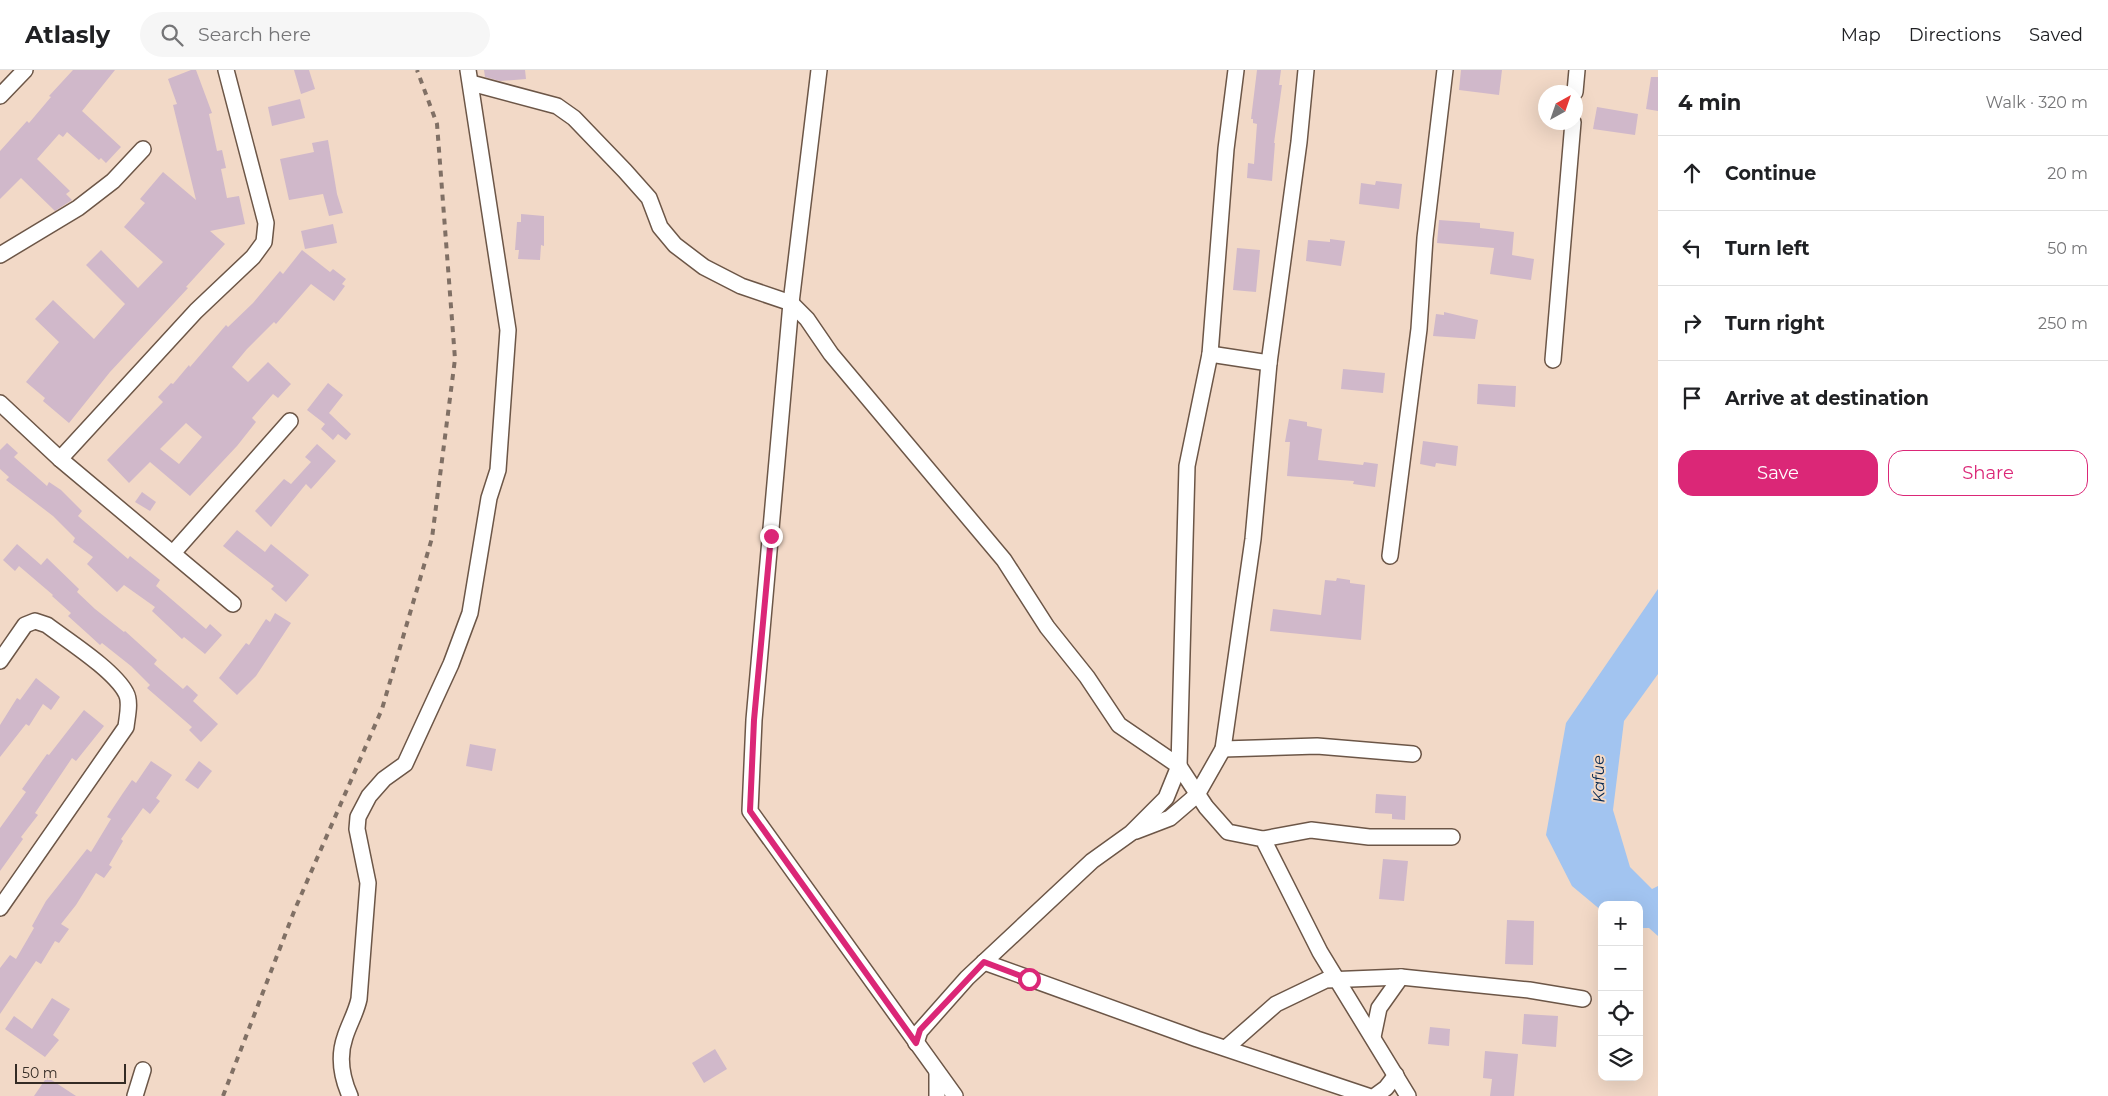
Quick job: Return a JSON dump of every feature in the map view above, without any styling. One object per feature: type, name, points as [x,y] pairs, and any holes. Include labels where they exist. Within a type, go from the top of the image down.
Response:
[{"type":"street","points":[[0,96],[24,70]]},
{"type":"street","points":[[60,459],[133,378],[196,311],[253,257],[264,242],[266,223],[226,70]]},
{"type":"street","points":[[819,70],[791,303],[754,720],[750,811],[955,1096]]},
{"type":"street","points":[[916,1043],[920,1030],[984,962],[1092,861],[1131,833],[1166,798],[1179,766],[1187,466],[1210,354],[1226,149],[1236,70]]},
{"type":"street","points":[[1131,833],[1170,818],[1198,793],[1223,749],[1252,549],[1269,363],[1299,142],[1306,70]]},
{"type":"street","points":[[1390,556],[1419,329],[1425,238],[1445,70]]},
{"type":"street","points":[[1576,85],[1577,70]]},
{"type":"street","points":[[350,1096],[341,1075],[344,1039],[359,1000],[368,883],[357,828],[358,817],[374,790],[384,779],[405,764],[451,664],[470,612],[489,498],[498,470],[508,330],[469,76],[557,106],[574,118],[626,171],[649,198],[660,227],[675,245],[704,267],[741,286],[791,303],[807,319],[831,354],[1004,560],[1047,627],[1087,677],[1119,725],[1179,766],[1206,807],[1228,832],[1263,839],[1311,830],[1370,837],[1452,837]]},
{"type":"street","points":[[1553,360],[1572,130]]},
{"type":"street","points":[[0,255],[78,208],[112,181],[143,149]]},
{"type":"street","points":[[1210,354],[1269,363]]},
{"type":"street","points":[[0,403],[60,459],[233,604]]},
{"type":"street","points":[[173,553],[290,421]]},
{"type":"street","points":[[0,661],[24,625],[35,621],[47,624],[115,678],[127,694],[128,711],[126,727],[0,908]]},
{"type":"street","points":[[1223,749],[1317,746],[1413,754]]},
{"type":"street","points":[[1263,839],[1320,952],[1408,1096]]},
{"type":"street","points":[[984,962],[1368,1096]]},
{"type":"street","points":[[1226,1048],[1276,1004],[1326,980],[1401,977],[1529,990],[1582,999]]},
{"type":"street","points":[[1372,1037],[1378,1008],[1401,977]]},
{"type":"street","points":[[135,1096],[143,1070]]},
{"type":"street","points":[[937,1072],[937,1096]]},
{"type":"street","points":[[1375,1096],[1386,1088],[1396,1076]]},
{"type":"water","name":"Kafue","points":[[1658,589],[1658,674],[1624,721],[1613,810],[1630,867],[1652,889],[1658,886],[1658,936],[1649,928],[1643,928],[1643,901],[1598,901],[1598,908],[1572,886],[1546,835],[1566,723]]},
{"type":"building","points":[[73,70],[115,70],[82,111],[121,147],[106,163],[101,158],[99,160],[67,132],[63,137],[59,134],[37,159],[70,191],[66,194],[72,200],[55,211],[21,178],[0,199],[0,151],[27,121],[29,123],[51,97],[49,96]]},
{"type":"building","points":[[191,70],[196,70],[212,113],[209,114],[217,151],[222,150],[226,168],[221,169],[227,198],[239,196],[245,224],[210,231],[225,244],[186,287],[188,288],[110,372],[69,423],[43,401],[45,398],[26,382],[59,342],[35,319],[53,300],[94,339],[125,304],[86,265],[101,250],[138,288],[163,262],[124,227],[145,203],[140,199],[163,172],[196,200],[173,105],[177,104],[168,79]]},
{"type":"building","points":[[294,70],[309,70],[315,89],[301,94]]},
{"type":"building","points":[[484,70],[525,70],[526,79],[500,81],[485,77]]},
{"type":"building","points":[[1257,70],[1281,70],[1279,85],[1282,85],[1274,143],[1272,181],[1247,178],[1248,163],[1254,164],[1257,124],[1253,123],[1253,119],[1251,119]]},
{"type":"building","points":[[1461,70],[1502,70],[1499,95],[1459,90]]},
{"type":"building","points":[[1651,77],[1658,77],[1658,111],[1646,109]]},
{"type":"building","points":[[300,99],[305,118],[272,126],[268,107]]},
{"type":"building","points":[[1597,107],[1638,114],[1635,135],[1593,129]]},
{"type":"building","points":[[328,140],[337,194],[343,213],[329,216],[323,194],[289,200],[280,159],[314,152],[312,143]]},
{"type":"building","points":[[1376,181],[1402,184],[1399,209],[1359,204],[1361,183],[1375,185]]},
{"type":"building","points":[[521,214],[544,216],[544,246],[541,245],[540,260],[518,259],[519,250],[515,250],[517,222],[521,222]]},
{"type":"building","points":[[1439,220],[1480,223],[1480,228],[1514,232],[1512,255],[1534,259],[1531,280],[1490,274],[1494,248],[1437,243]]},
{"type":"building","points":[[333,224],[337,243],[305,249],[301,231]]},
{"type":"building","points":[[1330,239],[1345,241],[1341,266],[1306,261],[1308,240],[1330,242]]},
{"type":"building","points":[[1237,248],[1260,250],[1256,292],[1233,290]]},
{"type":"building","points":[[302,250],[330,272],[333,269],[346,279],[342,284],[345,286],[334,301],[311,284],[276,324],[274,322],[232,367],[248,382],[268,362],[291,384],[278,398],[273,394],[252,418],[256,422],[237,446],[190,496],[150,462],[129,483],[107,460],[163,402],[158,397],[171,383],[173,384],[189,365],[190,367],[226,325],[228,327],[253,303],[280,271],[283,274]],"holes":[[[186,423],[202,437],[179,464],[160,449]]]},
{"type":"building","points":[[1444,312],[1478,320],[1475,339],[1433,336],[1436,314],[1444,315]]},
{"type":"building","points":[[1343,369],[1385,373],[1383,393],[1341,389]]},
{"type":"building","points":[[328,383],[343,395],[329,413],[351,434],[346,440],[338,434],[333,440],[321,429],[325,424],[307,410]]},
{"type":"building","points":[[1478,384],[1516,386],[1515,407],[1477,404]]},
{"type":"building","points":[[1289,419],[1307,422],[1307,426],[1322,429],[1318,460],[1363,465],[1364,462],[1378,464],[1375,487],[1353,484],[1354,481],[1287,476],[1290,442],[1285,442]]},
{"type":"building","points":[[1423,441],[1458,446],[1456,466],[1436,463],[1435,467],[1420,464]]},
{"type":"building","points":[[7,443],[18,453],[14,457],[47,486],[49,482],[61,490],[82,511],[78,516],[128,559],[130,556],[160,580],[156,586],[206,629],[210,624],[222,635],[205,654],[184,637],[182,639],[152,611],[155,607],[124,585],[117,592],[87,564],[93,557],[73,542],[75,538],[53,516],[6,480],[9,477],[0,469],[0,450]]},
{"type":"building","points":[[317,444],[336,461],[311,489],[306,484],[271,527],[255,511],[284,479],[291,484],[311,462],[305,457]]},
{"type":"building","points":[[142,492],[156,502],[150,511],[135,502]]},
{"type":"building","points":[[237,530],[265,552],[271,544],[309,575],[286,602],[271,589],[274,586],[223,546]]},
{"type":"building","points":[[17,544],[41,565],[47,558],[79,589],[77,592],[95,609],[125,631],[157,660],[154,664],[183,689],[187,685],[198,695],[193,701],[218,724],[201,742],[189,730],[192,727],[147,688],[150,685],[131,666],[102,643],[100,645],[68,616],[71,613],[53,595],[19,566],[15,571],[3,560]]},
{"type":"building","points":[[1337,578],[1350,580],[1350,583],[1365,585],[1361,640],[1270,631],[1273,609],[1321,615],[1325,580],[1336,581]]},
{"type":"building","points":[[275,613],[291,623],[256,676],[237,695],[219,678],[246,643],[249,645],[266,619],[270,622]]},
{"type":"building","points":[[36,678],[60,697],[51,710],[43,704],[29,726],[26,724],[0,757],[0,725],[17,698],[20,700]]},
{"type":"building","points":[[84,710],[104,726],[76,761],[72,758],[35,813],[38,815],[21,837],[23,839],[0,871],[0,828],[26,792],[22,789],[47,754],[49,755]]},
{"type":"building","points":[[470,744],[496,749],[492,771],[466,766]]},
{"type":"building","points":[[151,761],[172,775],[156,798],[160,801],[150,814],[143,808],[121,839],[123,841],[109,865],[112,867],[104,878],[96,873],[76,905],[61,924],[69,929],[59,943],[55,941],[41,964],[36,961],[0,1014],[0,968],[10,955],[16,959],[34,928],[32,926],[46,901],[87,849],[91,852],[111,819],[107,817],[132,780],[136,783]]},
{"type":"building","points":[[199,761],[212,771],[198,789],[185,780]]},
{"type":"building","points":[[1376,794],[1406,796],[1405,820],[1392,819],[1392,814],[1375,813]]},
{"type":"building","points":[[1383,859],[1408,861],[1404,901],[1379,899]]},
{"type":"building","points":[[1507,920],[1534,921],[1533,965],[1505,964]]},
{"type":"building","points":[[52,998],[70,1009],[53,1035],[59,1040],[45,1057],[5,1029],[14,1016],[32,1029]]},
{"type":"building","points":[[1524,1014],[1558,1016],[1556,1047],[1522,1044]]},
{"type":"building","points":[[1430,1027],[1450,1029],[1449,1046],[1428,1044]]},
{"type":"building","points":[[715,1049],[727,1069],[704,1083],[692,1063]]},
{"type":"building","points":[[1485,1051],[1518,1054],[1514,1096],[1490,1096],[1492,1079],[1483,1078]]},
{"type":"building","points":[[47,1077],[76,1096],[34,1096]]},
{"type":"railway","points":[[223,1096],[295,909],[382,709],[432,538],[455,359],[437,124],[417,70]]},
{"type":"route","points":[[771,536],[754,720],[750,811],[916,1043],[920,1030],[984,962],[1029,979]]}]
